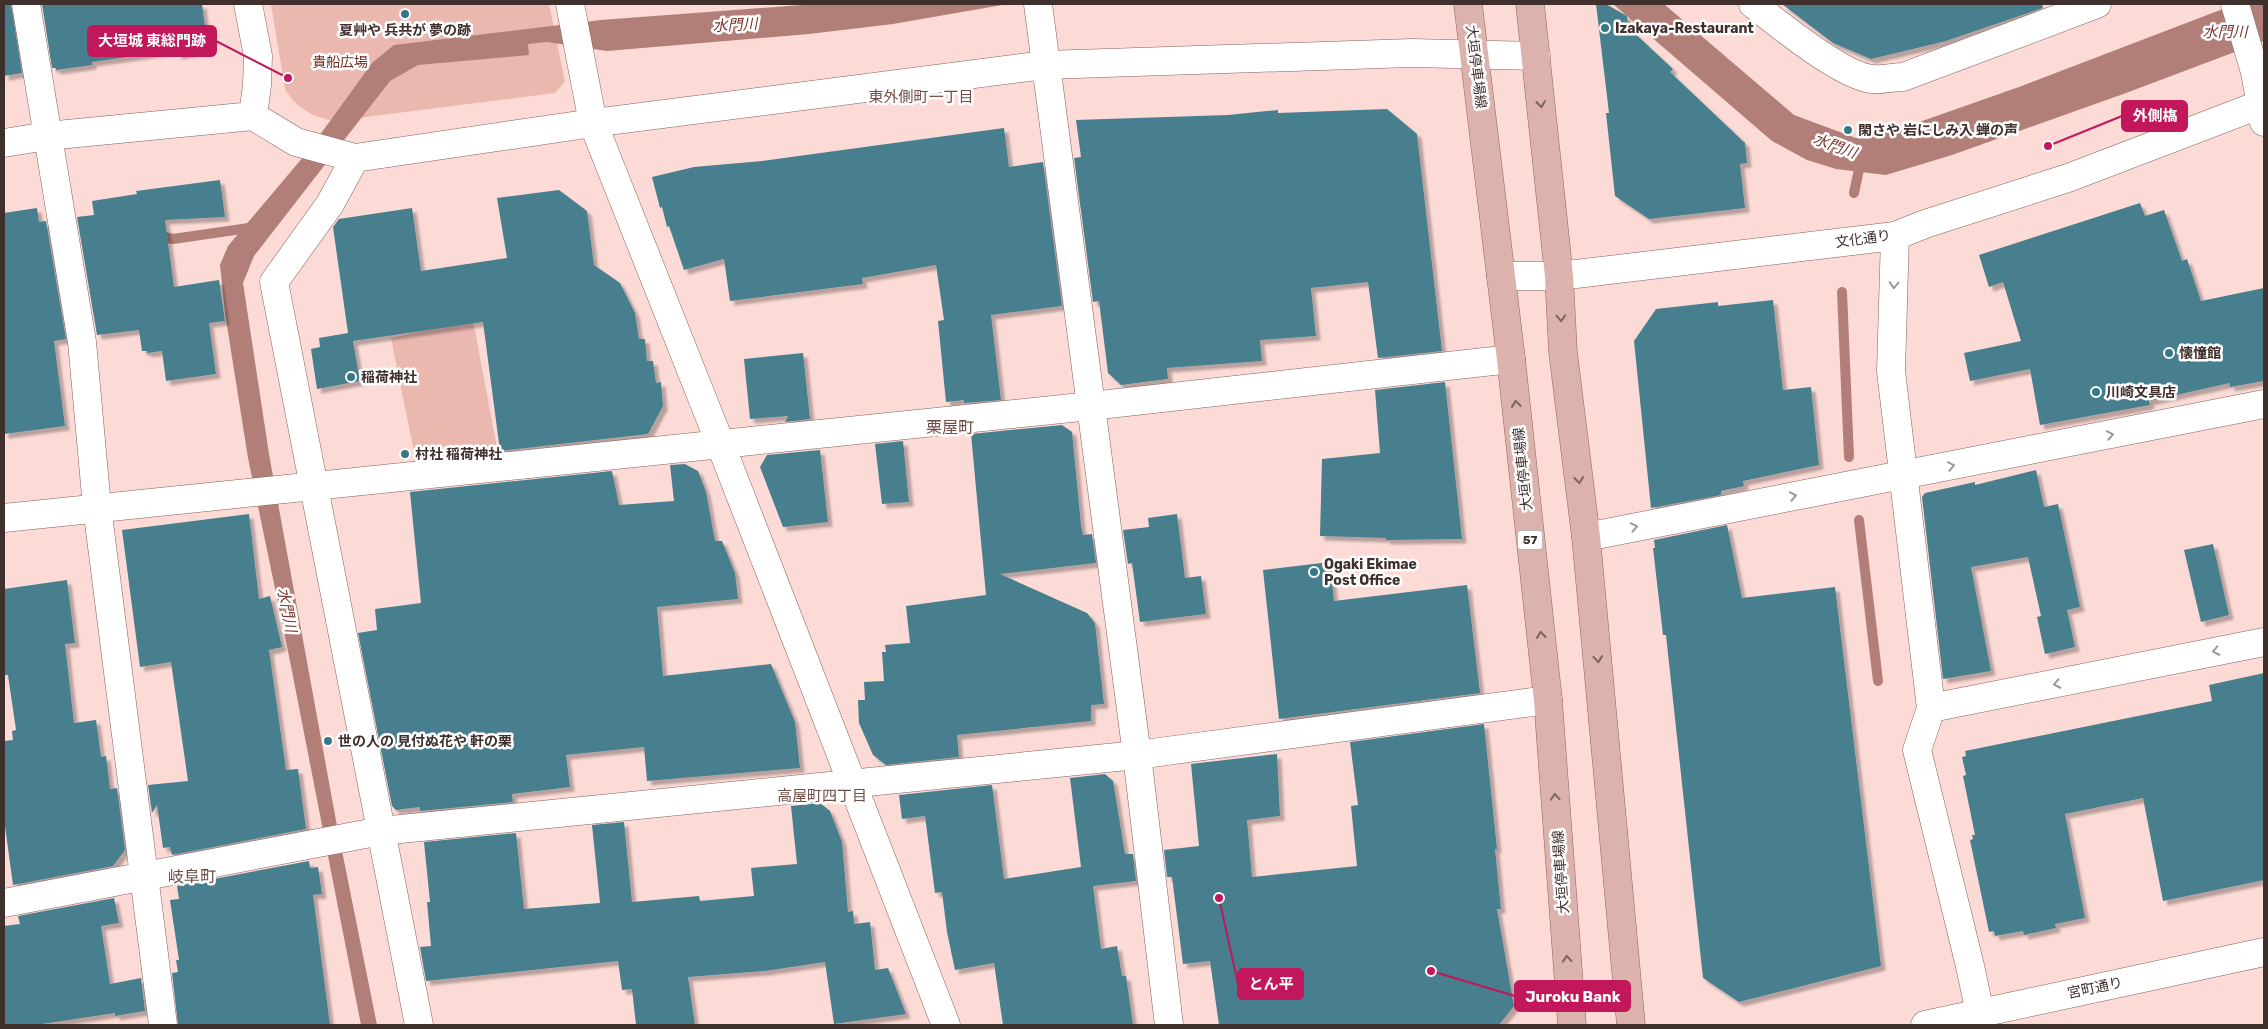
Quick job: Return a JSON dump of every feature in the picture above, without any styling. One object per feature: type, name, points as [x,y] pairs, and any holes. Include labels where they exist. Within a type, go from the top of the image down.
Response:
[{"type":"main road","name":"大垣停車場線","points":[[1468,4],[1511,359],[1548,700],[1572,1025]]},
{"type":"main road","points":[[1530,4],[1559,276],[1563,352],[1586,537],[1631,1025]]},
{"type":"street","points":[[26,4],[82,342],[97,507],[163,1025]]},
{"type":"street","points":[[248,4],[258,56],[253,116]]},
{"type":"street","points":[[570,4],[593,123],[946,1025]]},
{"type":"street","points":[[1753,4],[1791,34],[1853,74],[1872,79],[1903,77],[2097,4]]},
{"type":"street","points":[[2235,4],[2253,62],[2263,110]]},
{"type":"street","points":[[1039,13],[1137,755],[1169,1025]]},
{"type":"street","points":[[4,143],[47,136],[253,116],[296,142],[355,158],[593,123],[1045,65],[1412,54],[1536,56]]},
{"type":"street","name":"文化通り","points":[[1501,276],[1559,276],[1895,236],[1925,224],[2068,178],[2263,110]]},
{"type":"street","points":[[355,158],[330,204],[274,282],[419,1025]]},
{"type":"street","points":[[1895,236],[1891,371],[1931,708],[1916,750],[1980,1013]]},
{"type":"street","points":[[4,518],[1091,406],[1511,359]]},
{"type":"street","points":[[1586,537],[2264,404]]},
{"type":"street","points":[[1931,708],[2264,642]]},
{"type":"street","points":[[4,903],[381,831],[1137,755],[1548,700]]},
{"type":"street","name":"宮町通り","points":[[1925,1025],[2264,952]]},
{"type":"green space","name":"貴船広場","points":[[271,4],[549,4],[565,82],[555,93],[334,121],[326,119],[306,111],[289,96],[285,89]]},
{"type":"green space","points":[[473,320],[497,448],[415,457],[391,338]]},
{"type":"water","points":[[815,4],[1008,4],[893,24],[809,34],[607,51],[547,42],[528,44],[529,55],[418,65],[390,81],[254,256],[243,283],[269,454],[337,826],[377,1025],[361,1025],[290,661],[248,458],[225,313],[220,265],[228,246],[309,150],[372,63],[394,45],[601,20]]},
{"type":"water","name":"水門川","points":[[1613,4],[1664,4],[1794,115],[1856,138],[1908,126],[2019,87],[2236,4],[2264,4],[2264,41],[1952,155],[1886,175],[1836,169],[1807,160],[1772,141]]},
{"type":"building","points":[[4,4],[11,4],[22,73],[4,76]]},
{"type":"building","points":[[42,4],[202,4],[208,50],[177,55],[177,50],[92,62],[92,65],[56,70],[56,68],[52,68]]},
{"type":"building","points":[[1596,4],[1606,4],[1627,16],[1628,27],[1673,69],[1670,72],[1745,143],[1747,163],[1740,164],[1745,208],[1649,219],[1615,196],[1606,113],[1609,113]]},
{"type":"building","points":[[1782,4],[2042,4],[2043,8],[1946,41],[1871,59],[1833,43]]},
{"type":"building","points":[[1387,109],[1417,134],[1442,351],[1378,358],[1368,282],[1311,288],[1316,336],[1260,340],[1262,361],[1167,368],[1168,379],[1121,385],[1108,373],[1099,301],[1093,302],[1074,158],[1081,157],[1076,120],[1228,115],[1278,110],[1278,113]]},
{"type":"building","points":[[1004,128],[1009,167],[1043,162],[1062,306],[991,315],[1001,400],[964,403],[964,400],[946,402],[938,321],[944,320],[936,265],[862,278],[863,284],[730,301],[724,259],[684,270],[669,226],[667,227],[662,207],[660,208],[652,177],[694,167],[762,161]]},
{"type":"building","points":[[220,180],[225,217],[165,220],[174,287],[219,280],[225,321],[209,323],[216,374],[166,381],[162,351],[147,353],[147,351],[142,351],[139,330],[97,335],[77,217],[94,215],[92,201],[137,194],[136,191]]},
{"type":"building","points":[[559,190],[587,211],[594,265],[620,283],[635,313],[639,339],[645,339],[647,361],[653,361],[656,383],[661,382],[663,406],[648,434],[500,451],[483,322],[353,341],[360,381],[317,389],[311,349],[320,347],[319,338],[348,333],[333,227],[339,219],[412,208],[421,271],[507,258],[497,198]]},
{"type":"building","points":[[2140,203],[2145,216],[2164,210],[2182,261],[2187,259],[2201,301],[2264,288],[2264,381],[2230,387],[2230,383],[2149,401],[2150,405],[2040,425],[2030,369],[1970,381],[1964,353],[2021,341],[2003,282],[1989,287],[1979,255]]},
{"type":"building","points":[[37,208],[39,222],[46,221],[66,339],[54,341],[65,426],[4,434],[4,213]]},
{"type":"building","points":[[1773,300],[1783,390],[1811,387],[1819,465],[1743,481],[1744,486],[1721,491],[1721,495],[1651,508],[1634,341],[1656,309],[1718,302],[1718,306]]},
{"type":"building","points":[[803,353],[810,419],[785,422],[788,416],[750,419],[744,359]]},
{"type":"building","points":[[1445,382],[1462,539],[1386,540],[1386,538],[1320,536],[1322,459],[1380,453],[1375,390]]},
{"type":"building","points":[[1062,425],[1072,432],[1081,525],[1083,535],[1092,534],[1096,563],[1000,574],[1087,613],[1095,623],[1104,704],[1091,705],[1091,721],[957,735],[959,757],[886,765],[873,755],[859,723],[858,700],[865,700],[864,682],[884,681],[882,652],[886,652],[885,645],[910,643],[906,606],[986,595],[971,434]]},
{"type":"building","points":[[903,441],[909,502],[882,504],[875,444]]},
{"type":"building","points":[[820,450],[828,522],[783,527],[760,467],[767,455]]},
{"type":"building","points":[[685,464],[698,471],[706,492],[715,541],[722,541],[735,573],[738,599],[657,607],[663,676],[771,664],[795,722],[800,768],[647,781],[644,747],[566,755],[570,787],[512,794],[513,802],[420,811],[420,807],[396,810],[392,806],[358,633],[377,630],[375,609],[421,603],[410,492],[612,471],[619,505],[674,501],[670,465]]},
{"type":"building","points":[[2036,470],[2044,507],[2058,504],[2080,607],[2067,610],[2075,647],[2045,654],[2037,617],[2041,616],[2028,557],[1971,567],[1991,671],[1943,679],[1922,497],[1925,493],[1975,482],[1975,485]]},
{"type":"building","points":[[249,514],[259,599],[270,596],[282,647],[269,650],[286,770],[298,769],[306,829],[172,855],[170,847],[163,848],[157,805],[152,813],[148,785],[188,781],[171,662],[140,667],[122,530]]},
{"type":"building","points":[[1177,514],[1185,578],[1201,576],[1206,614],[1140,622],[1132,563],[1128,564],[1123,530],[1149,527],[1148,518]]},
{"type":"building","points":[[1727,525],[1742,598],[1835,587],[1881,966],[1739,1002],[1703,978],[1666,635],[1663,635],[1653,548],[1655,548],[1654,540]]},
{"type":"building","points":[[2213,544],[2229,615],[2201,622],[2184,550]]},
{"type":"building","points":[[1330,562],[1334,601],[1467,585],[1480,693],[1279,719],[1263,570]]},
{"type":"building","points":[[67,580],[75,643],[65,644],[74,723],[96,720],[101,757],[106,756],[110,789],[117,788],[125,850],[113,866],[13,885],[4,819],[4,741],[13,740],[12,731],[16,730],[8,675],[4,675],[4,589]]},
{"type":"building","points":[[2264,673],[2264,880],[2163,901],[2143,798],[2065,814],[2085,918],[2055,924],[2056,928],[2024,935],[2023,931],[1995,936],[1994,931],[1989,932],[1970,840],[1973,839],[1972,835],[1975,835],[1963,776],[1966,775],[1962,757],[1966,756],[1965,751],[2212,701],[2209,685]]},
{"type":"building","points":[[1484,724],[1497,849],[1495,849],[1501,909],[1497,909],[1514,1006],[1499,1025],[1219,1025],[1210,961],[1183,964],[1172,877],[1167,877],[1164,850],[1199,846],[1191,764],[1277,754],[1280,816],[1247,820],[1252,877],[1357,866],[1351,806],[1358,805],[1350,742]]},
{"type":"building","points":[[1105,774],[1113,781],[1125,854],[1133,854],[1136,881],[1093,886],[1101,949],[1117,946],[1122,976],[1126,976],[1133,1025],[1003,1025],[994,963],[955,970],[947,932],[942,892],[935,893],[925,816],[902,819],[899,795],[992,785],[1004,879],[1081,867],[1070,778]]},
{"type":"building","points":[[820,803],[830,811],[842,842],[848,912],[853,911],[854,924],[870,922],[875,970],[888,968],[906,1014],[834,1024],[825,962],[765,971],[688,977],[695,1025],[636,1025],[632,989],[622,990],[618,961],[426,981],[420,947],[431,946],[427,902],[430,902],[424,842],[516,833],[524,909],[600,903],[592,825],[624,822],[632,902],[699,896],[700,901],[754,896],[751,868],[797,864],[791,806]]},
{"type":"building","points":[[309,861],[310,868],[318,867],[322,894],[313,895],[330,1025],[178,1025],[172,973],[178,972],[176,960],[179,960],[170,900],[179,899],[177,886]]},
{"type":"building","points":[[114,898],[119,923],[101,926],[110,984],[141,978],[145,1011],[115,1016],[115,1013],[36,1025],[4,1025],[4,926],[20,924],[18,916]]},
{"type":"waterway","points":[[1854,193],[1861,160]]},
{"type":"waterway","points":[[154,235],[173,239],[256,227]]},
{"type":"waterway","points":[[1842,292],[1849,457]]},
{"type":"waterway","points":[[1859,520],[1878,681]]},
{"type":"place","name":"夏艸や 兵共が 夢の跡","points":[[405,14]]},
{"type":"place","name":"Izakaya-Restaurant","points":[[1605,28]]},
{"type":"place","name":"大垣城 東総門跡","points":[[288,78]]},
{"type":"place","name":"閑さや 岩にしみ入 蝉の声","points":[[1848,130]]},
{"type":"place","name":"外側𣘺","points":[[2048,146]]},
{"type":"place","name":"懐憧館","points":[[2169,353]]},
{"type":"place","name":"稲荷神社","points":[[351,377]]},
{"type":"place","name":"川崎文具店","points":[[2096,392]]},
{"type":"place","name":"村社 稲荷神社","points":[[405,454]]},
{"type":"place","name":"Ogaki Ekimae Post Office","points":[[1314,572]]},
{"type":"place","name":"世の人の 見付ぬ花や 軒の栗","points":[[328,741]]},
{"type":"place","name":"とん平","points":[[1219,898]]},
{"type":"place","name":"Juroku Bank","points":[[1431,971]]},
{"type":"district","name":"東外側町一丁目","points":[[921,97]]},
{"type":"district","name":"栗屋町","points":[[950,427]]},
{"type":"district","name":"高屋町四丁目","points":[[822,796]]},
{"type":"district","name":"岐阜町","points":[[192,876]]}]
